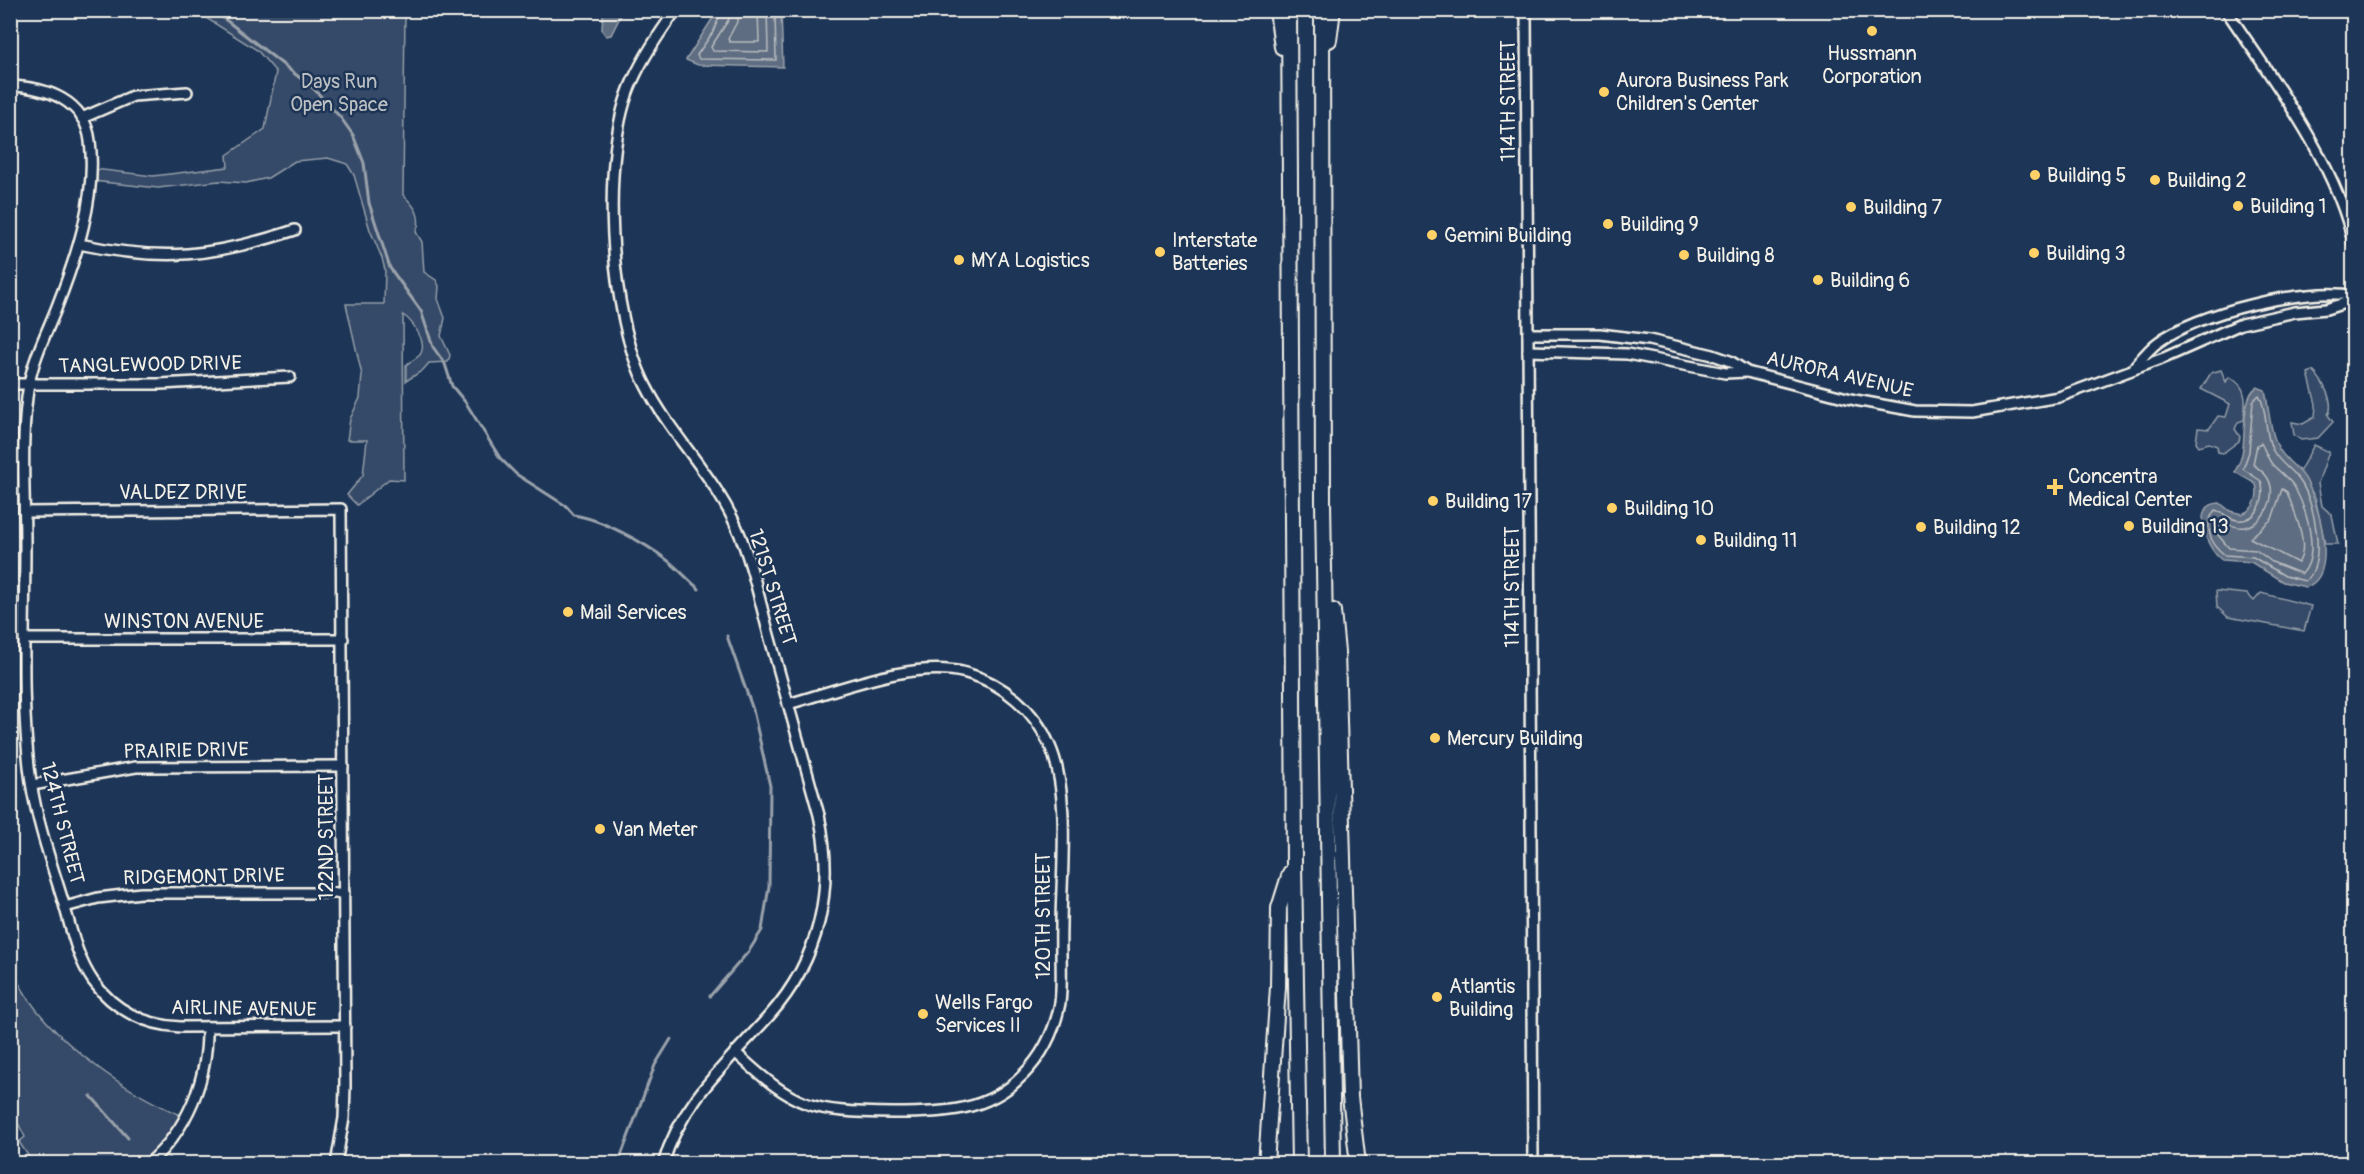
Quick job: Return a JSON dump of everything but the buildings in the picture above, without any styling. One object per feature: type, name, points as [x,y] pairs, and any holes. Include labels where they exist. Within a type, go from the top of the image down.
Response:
[{"type":"highway","points":[[1277,10],[1290,105]]},
{"type":"highway","points":[[1289,10],[1294,863],[1299,1164]]},
{"type":"highway","points":[[1322,10],[1323,501],[1333,1164]]},
{"type":"highway","points":[[1322,101],[1333,10]]},
{"type":"highway","points":[[1323,501],[1337,652],[1350,1086],[1358,1164]]},
{"type":"highway","points":[[1266,1164],[1278,987],[1279,908],[1294,863]]},
{"type":"street","name":"121ST STREET","points":[[663,1164],[686,1111],[735,1052],[783,1000],[801,972],[816,934],[824,901],[826,856],[823,834],[738,529],[718,490],[672,429],[645,384],[634,360],[621,312],[617,285],[614,198],[619,126],[633,80],[676,10]]},
{"type":"street","name":"114TH STREET","points":[[1526,10],[1533,1164]]},
{"type":"street","points":[[2226,10],[2317,150],[2339,197],[2354,246]]},
{"type":"street","points":[[10,86],[41,89],[61,95],[82,118],[87,129],[91,156],[87,204],[79,244],[40,345],[29,384]]},
{"type":"street","points":[[82,118],[133,96],[187,92]]},
{"type":"street","points":[[79,244],[117,252],[166,256],[224,249],[295,230]]},
{"type":"street","name":"AURORA AVENUE","points":[[2134,367],[2158,342],[2229,310],[2291,296],[2354,296]]},
{"type":"street","name":"AURORA AVENUE","points":[[1528,351],[1627,354],[1725,373],[1748,372],[1883,406],[1915,411],[1972,412],[2059,397],[2134,367],[2164,358],[2241,324],[2326,309],[2354,300]]},
{"type":"street","name":"AURORA AVENUE","points":[[1528,334],[1600,334],[1649,340],[1713,355],[1730,361],[1748,372]]},
{"type":"street","name":"TANGLEWOOD DRIVE","points":[[10,384],[160,384],[290,377]]},
{"type":"street","name":"124TH STREET","points":[[29,384],[25,448],[27,737],[32,784],[65,907]]},
{"type":"street","name":"VALDEZ DRIVE","points":[[25,512],[341,509]]},
{"type":"street","name":"122ND STREET","points":[[336,1164],[344,1118],[345,1026],[341,509]]},
{"type":"street","name":"WINSTON AVENUE","points":[[25,639],[343,639]]},
{"type":"street","name":"120TH STREET","points":[[735,1052],[776,1089],[820,1109],[850,1113],[933,1113],[964,1109],[1001,1094],[1035,1062],[1052,1032],[1060,1002],[1062,791],[1050,746],[1033,717],[1009,694],[966,673],[931,669],[914,670],[788,704]]},
{"type":"street","name":"PRAIRIE DRIVE","points":[[32,784],[136,767],[344,766]]},
{"type":"street","name":"RIDGEMONT DRIVE","points":[[65,907],[98,898],[130,894],[344,893]]},
{"type":"street","name":"AIRLINE AVENUE","points":[[65,907],[84,966],[92,980],[111,1002],[138,1018],[155,1024],[207,1027],[345,1026]]},
{"type":"street","points":[[148,1164],[170,1141],[189,1110],[203,1071],[207,1027]]},
{"type":"green space","name":"Days Run Open Space","points":[[195,11],[405,11],[403,195],[411,203],[418,217],[416,232],[422,242],[424,272],[436,280],[439,286],[438,299],[445,318],[441,336],[450,355],[448,362],[429,363],[423,370],[406,381],[406,365],[421,353],[422,343],[418,332],[403,315],[404,480],[389,479],[357,505],[347,495],[363,475],[367,440],[347,440],[350,419],[360,398],[362,375],[346,304],[384,304],[385,270],[370,230],[354,175],[347,164],[328,158],[295,161],[268,178],[246,183],[219,181],[158,188],[93,181],[95,169],[153,176],[228,167],[227,155],[265,129],[276,72],[257,50]]},
{"type":"green space","points":[[2221,370],[2226,382],[2229,377],[2240,385],[2245,401],[2244,420],[2238,422],[2235,429],[2240,437],[2239,441],[2223,453],[2218,452],[2217,446],[2209,443],[2199,446],[2196,442],[2198,428],[2209,429],[2218,416],[2226,417],[2230,404],[2201,389],[2211,373]]},
{"type":"green space","points":[[2313,371],[2327,392],[2330,404],[2328,415],[2333,422],[2318,438],[2301,440],[2294,435],[2292,422],[2303,424],[2315,417],[2316,404],[2308,373]]},
{"type":"green space","points":[[2314,445],[2329,452],[2318,483],[2322,506],[2332,515],[2338,544],[2325,544],[2315,497],[2299,472]]},
{"type":"green space","points":[[2216,591],[2247,594],[2254,601],[2261,593],[2311,606],[2304,631],[2228,617],[2217,607]]},
{"type":"green space","points":[[10,961],[21,986],[37,1010],[82,1055],[134,1091],[185,1117],[161,1151],[175,1163],[33,1163],[19,1142],[25,1137],[11,1109]]},
{"type":"water","points":[[718,10],[781,11],[783,67],[698,65],[686,60]]},
{"type":"water","points":[[603,11],[623,11],[611,35],[606,36],[602,30]]},
{"type":"water","points":[[2257,387],[2265,390],[2277,445],[2306,480],[2320,521],[2324,554],[2322,568],[2316,580],[2306,587],[2283,582],[2251,562],[2222,560],[2211,547],[2203,528],[2205,511],[2211,505],[2220,503],[2230,511],[2242,514],[2255,502],[2256,484],[2235,472],[2242,454],[2248,399]]},
{"type":"waterway","points":[[213,10],[313,88],[341,118],[353,135],[364,163],[369,203],[390,268],[421,311],[433,347],[445,364],[452,386],[466,403],[500,458],[516,474],[566,506],[574,515],[597,521],[658,553],[699,589]]},
{"type":"waterway","points":[[710,996],[749,951],[762,930],[769,886],[770,786],[753,710],[727,636]]},
{"type":"waterway","points":[[618,1164],[655,1065],[671,1039]]},
{"type":"waterway","points":[[91,1096],[128,1138]]},
{"type":"place","name":"Hussmann Corporation","points":[[1872,31]]},
{"type":"place","name":"Aurora Business Park Children's Center","points":[[1604,92]]},
{"type":"place","name":"Building 5","points":[[2035,175]]},
{"type":"place","name":"Building 2","points":[[2155,180]]},
{"type":"place","name":"Building 1","points":[[2238,206]]},
{"type":"place","name":"Building 7","points":[[1851,207]]},
{"type":"place","name":"Building 9","points":[[1608,224]]},
{"type":"place","name":"Gemini Building","points":[[1432,235]]},
{"type":"place","name":"Interstate Batteries","points":[[1160,252]]},
{"type":"place","name":"Building 3","points":[[2034,253]]},
{"type":"place","name":"Building 8","points":[[1684,255]]},
{"type":"place","name":"MYA Logistics","points":[[959,260]]},
{"type":"place","name":"Building 6","points":[[1818,280]]},
{"type":"place","name":"Concentra Medical Center","points":[[2055,487]]},
{"type":"place","name":"Building 17","points":[[1433,501]]},
{"type":"place","name":"Building 10","points":[[1612,508]]},
{"type":"place","name":"Building 13","points":[[2129,526]]},
{"type":"place","name":"Building 12","points":[[1921,527]]},
{"type":"place","name":"Building 11","points":[[1701,540]]},
{"type":"place","name":"Mail Services","points":[[568,612]]},
{"type":"place","name":"Mercury Building","points":[[1435,738]]},
{"type":"place","name":"Van Meter","points":[[600,829]]},
{"type":"place","name":"Atlantis Building","points":[[1437,997]]},
{"type":"place","name":"Wells Fargo Services II","points":[[923,1014]]}]
